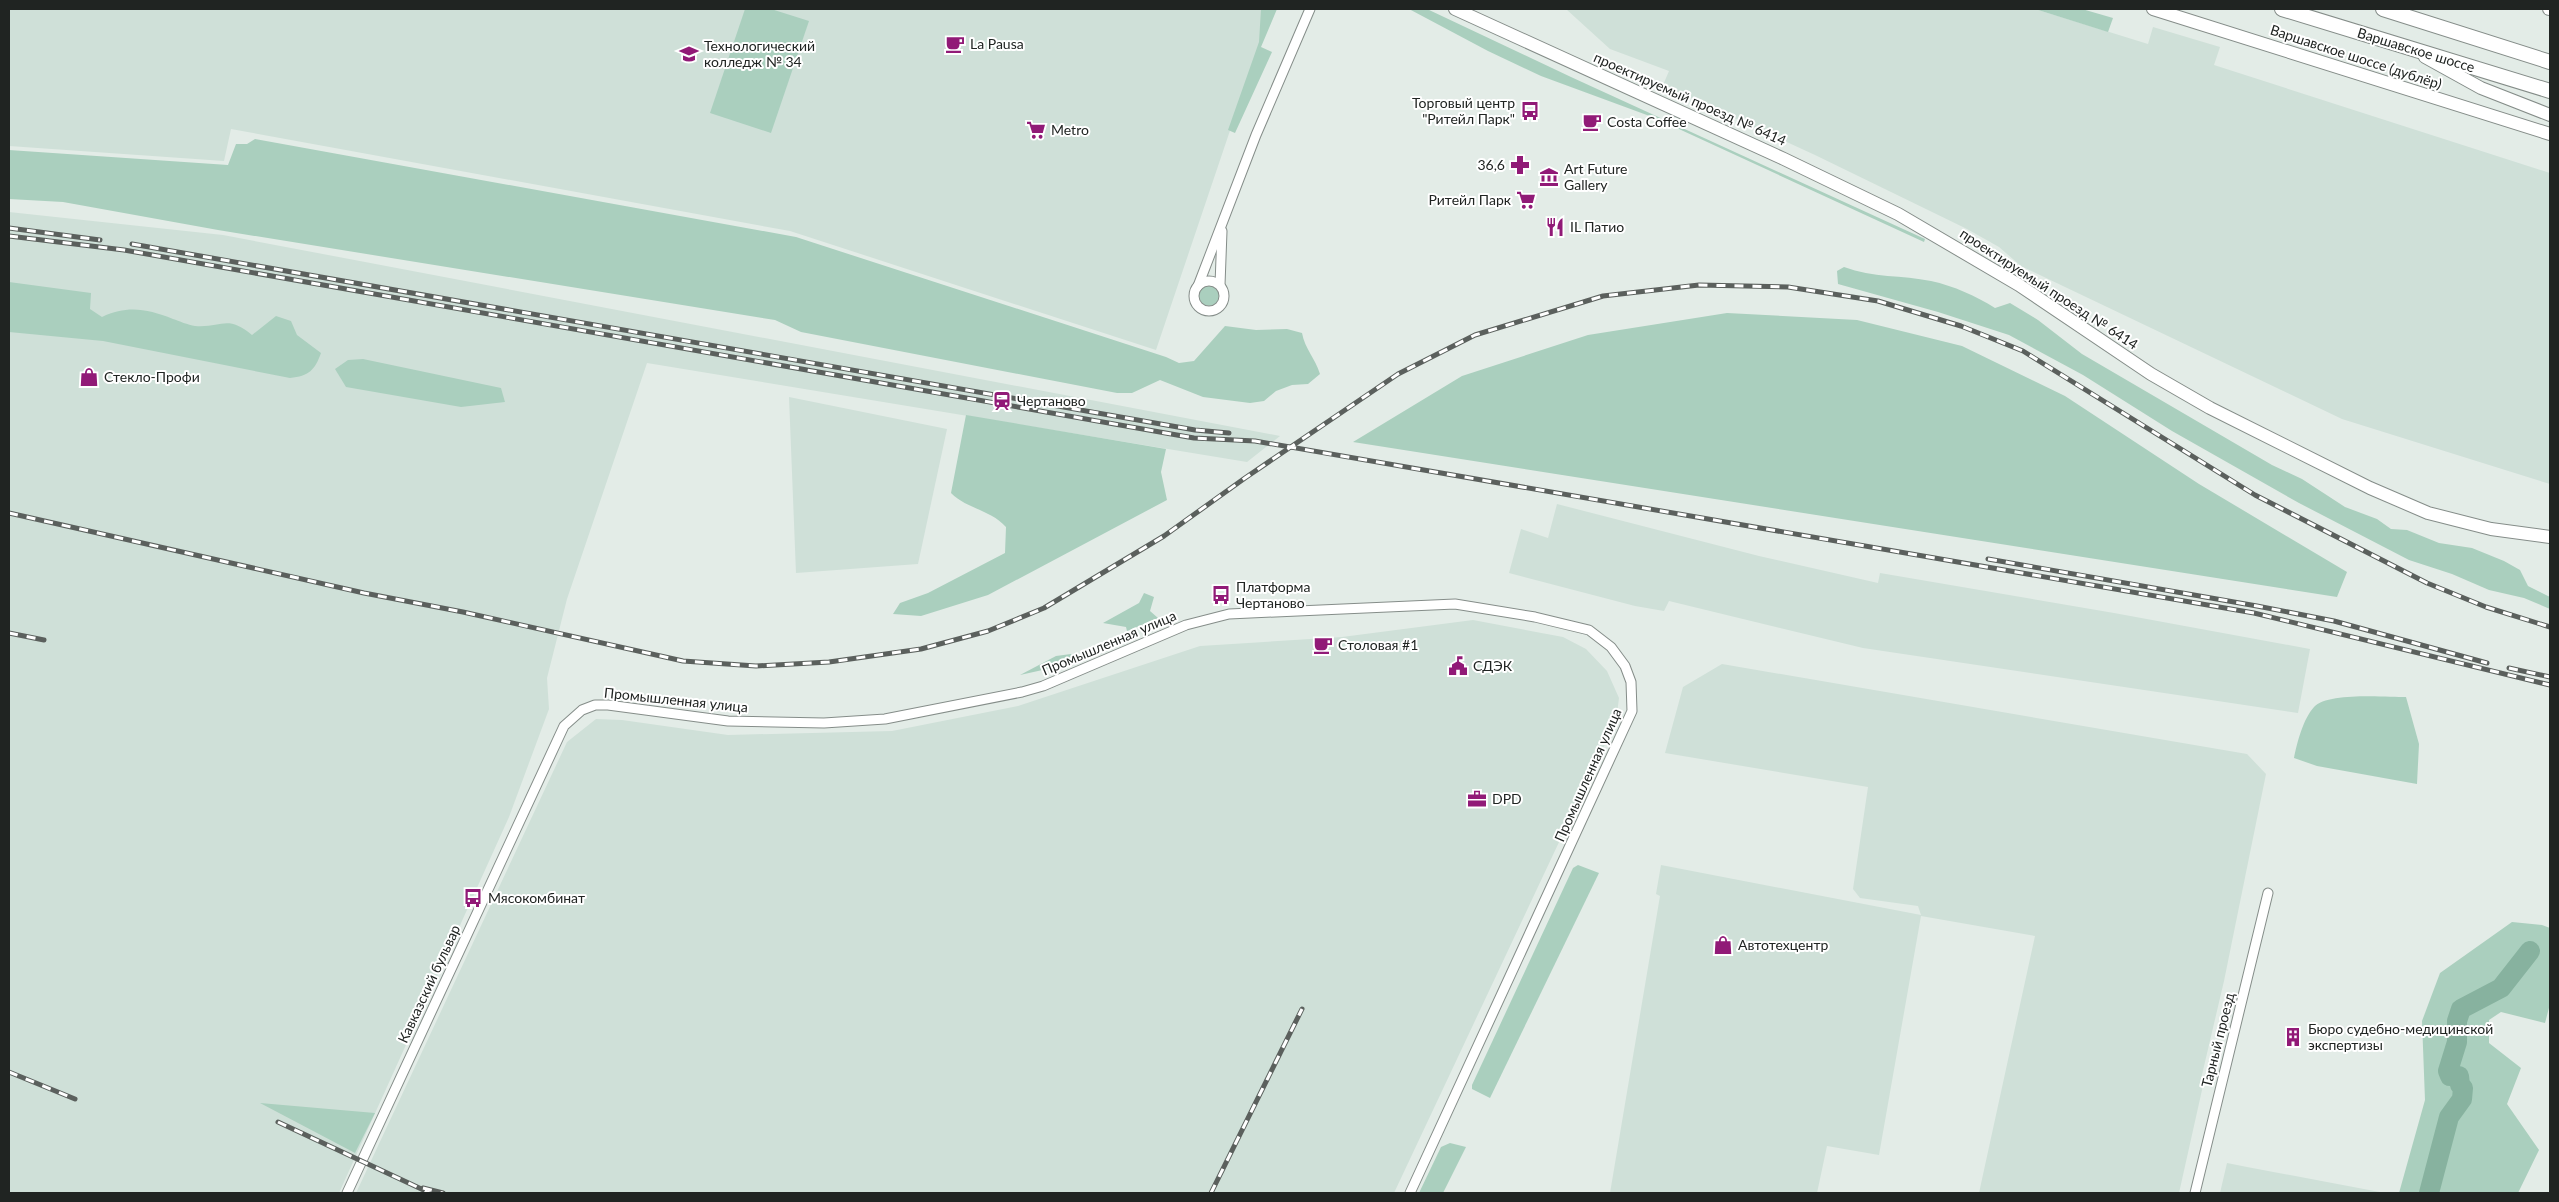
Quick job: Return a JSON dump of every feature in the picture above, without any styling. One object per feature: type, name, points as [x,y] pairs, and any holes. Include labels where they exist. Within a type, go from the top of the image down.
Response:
[{"type":"main road","name":"проектируемый проезд № 6414","points":[[1455,9],[1784,159],[1898,214],[2019,285],[2084,331],[2210,408],[2370,488],[2428,513],[2491,529],[2550,537]]},
{"type":"main road","name":"Варшавское шоссе (дублёр)","points":[[2153,9],[2550,134]]},
{"type":"main road","name":"Варшавское шоссе","points":[[2282,9],[2550,91]]},
{"type":"main road","name":"Варшавское шоссе","points":[[2383,9],[2550,62]]},
{"type":"main road","points":[[2410,48],[2482,88],[2550,116]]},
{"type":"street","points":[[1222,222],[1220,286],[1224,299],[1218,307],[1210,310],[1201,308],[1195,300],[1198,286],[1222,222],[1310,9]]},
{"type":"street","points":[[1198,286],[1211,281],[1220,286]]},
{"type":"street","name":"Промышленная улица","points":[[582,710],[595,705],[608,705],[728,722],[824,723],[885,719],[1022,692],[1043,686],[1186,625],[1229,614],[1456,604],[1535,617],[1589,630],[1611,647],[1625,666],[1631,682],[1632,711],[1410,1193]]},
{"type":"street","name":"Кавказский бульвар","points":[[347,1193],[564,726],[582,710]]},
{"type":"street","name":"Тарный проезд","points":[[2195,1193],[2268,892]]},
{"type":"shaded area","points":[[9,9],[1271,9],[1156,350],[790,231],[231,129],[224,161],[9,146]]},
{"type":"shaded area","points":[[1566,9],[2035,9],[2148,44],[2153,27],[2220,47],[2214,65],[2550,173],[2550,484],[2342,419],[2021,266],[1999,247],[1967,229],[1815,155],[1663,85],[1669,71],[1610,49]]},
{"type":"shaded area","points":[[9,212],[223,235],[1280,436],[1247,462],[647,363],[567,599],[547,678],[549,709],[509,817],[339,1193],[9,1193]]},
{"type":"shaded area","points":[[789,397],[947,429],[918,564],[796,573]]},
{"type":"shaded area","points":[[1557,504],[1759,556],[1878,583],[1880,573],[2310,649],[2298,713],[1863,648],[1669,601],[1664,611],[1635,606],[1509,573],[1521,529],[1548,538]]},
{"type":"shaded area","points":[[1473,620],[1563,637],[1586,649],[1607,671],[1619,698],[1616,721],[1394,1193],[356,1193],[567,742],[596,719],[622,720],[728,735],[892,731],[1018,706],[1200,646],[1342,637]]},
{"type":"shaded area","points":[[1722,664],[2247,754],[2266,774],[2224,981],[2201,1079],[2202,1090],[2179,1193],[1979,1193],[2035,936],[1921,916],[1879,1155],[1827,1146],[1817,1193],[1610,1193],[1660,896],[1656,894],[1661,865],[1921,915],[1918,906],[1860,898],[1853,889],[1868,787],[1665,753],[1683,687]]},
{"type":"shaded area","points":[[2227,1163],[2247,1167],[2385,1193],[2220,1193]]},
{"type":"green space","points":[[745,9],[771,9],[809,21],[771,133],[710,113]]},
{"type":"green space","points":[[1261,9],[1277,9],[1261,47],[1272,52],[1235,133],[1228,130],[1259,42]]},
{"type":"green space","points":[[1409,9],[1427,9],[1925,239],[1924,242],[1655,118],[1541,76],[1488,51]]},
{"type":"green space","points":[[2035,9],[2082,9],[2113,18],[2108,32]]},
{"type":"green space","points":[[255,139],[796,237],[1166,357],[1179,363],[1194,361],[1225,326],[1256,330],[1287,329],[1302,333],[1305,344],[1320,374],[1308,384],[1292,385],[1276,391],[1264,401],[1250,403],[1203,397],[1160,380],[1132,393],[1117,393],[801,332],[775,320],[218,230],[63,202],[9,199],[9,150],[228,165],[236,144],[247,144]]},
{"type":"green space","points":[[1844,267],[1877,275],[1940,283],[1980,299],[1995,308],[2010,303],[2038,320],[2082,354],[2272,465],[2302,479],[2345,507],[2377,519],[2391,529],[2407,530],[2439,543],[2472,548],[2504,561],[2520,570],[2528,586],[2550,597],[2550,609],[2524,598],[2489,590],[2452,574],[2409,560],[2299,503],[2172,431],[2083,375],[2009,335],[1938,312],[1838,284],[1837,271]]},
{"type":"green space","points":[[9,282],[91,293],[90,309],[102,317],[120,311],[138,310],[155,313],[195,326],[230,323],[252,335],[276,316],[291,321],[297,335],[321,353],[314,368],[307,374],[290,378],[103,341],[9,332]]},
{"type":"green space","points":[[1209,286],[1216,289],[1219,296],[1216,303],[1209,306],[1202,303],[1199,296],[1202,289]]},
{"type":"green space","points":[[1727,313],[1857,320],[1962,346],[2065,396],[2199,484],[2347,572],[2337,597],[1353,442],[1462,376],[1588,335]]},
{"type":"green space","points":[[363,359],[501,388],[505,402],[461,407],[346,387],[335,369],[348,360]]},
{"type":"green space","points":[[966,415],[1166,449],[1161,472],[1167,500],[988,595],[921,616],[893,614],[900,603],[928,593],[1005,553],[1006,527],[1000,521],[964,503],[951,493]]},
{"type":"green space","points":[[1144,593],[1154,597],[1150,611],[1158,618],[1127,631],[1126,627],[1103,623],[1139,603]]},
{"type":"green space","points":[[1077,654],[1065,665],[1020,675],[1056,656]]},
{"type":"green space","points":[[2357,696],[2406,697],[2419,744],[2417,784],[2317,766],[2294,758],[2304,724],[2310,712],[2321,702]]},
{"type":"green space","points":[[1578,865],[1599,873],[1490,1098],[1472,1089],[1472,1085],[1573,868]]},
{"type":"green space","points":[[2512,922],[2542,925],[2550,928],[2550,1004],[2545,1023],[2501,1012],[2489,1020],[2489,1043],[2521,1068],[2507,1104],[2539,1150],[2518,1193],[2399,1193],[2425,1100],[2422,1021],[2440,973]]},
{"type":"green space","points":[[260,1103],[375,1113],[355,1153]]},
{"type":"green space","points":[[1450,1143],[1466,1147],[1443,1193],[1419,1193],[1441,1147]]},
{"type":"waterway","points":[[2429,1193],[2449,1117],[2462,1099],[2463,1088],[2460,1085],[2459,1076],[2450,1076],[2448,1071],[2457,1042],[2457,1021],[2461,1009],[2501,988],[2530,951]]},
{"type":"railway","points":[[9,228],[100,240]]},
{"type":"railway","points":[[9,236],[124,250],[1194,438],[1255,441],[2254,613],[2550,685]]},
{"type":"railway","points":[[132,244],[1195,430],[1229,433]]},
{"type":"railway","points":[[9,513],[364,593],[463,612],[683,661],[756,666],[829,662],[921,649],[988,631],[1044,608],[1164,536],[1245,478],[1398,374],[1475,335],[1603,296],[1699,285],[1788,287],[1878,301],[1961,326],[2023,351],[2255,495],[2427,583],[2486,607],[2550,627]]},
{"type":"railway","points":[[1988,559],[2334,621],[2487,663]]},
{"type":"railway","points":[[9,633],[44,640]]},
{"type":"railway","points":[[2509,668],[2550,677]]},
{"type":"railway","points":[[1211,1193],[1302,1009]]},
{"type":"railway","points":[[9,1072],[75,1099]]},
{"type":"railway","points":[[278,1122],[430,1193]]},
{"type":"railway","points":[[423,1188],[443,1193]]},
{"type":"place","name":"La Pausa","points":[[955,44]]},
{"type":"place","name":"Технологический колледж № 34","points":[[689,54]]},
{"type":"place","name":"Торговый центр \"Ритейл Парк\"","points":[[1530,111]]},
{"type":"place","name":"Costa Coffee","points":[[1592,122]]},
{"type":"place","name":"Metro","points":[[1036,130]]},
{"type":"place","name":"36,6","points":[[1520,165]]},
{"type":"place","name":"Art Future Gallery","points":[[1549,177]]},
{"type":"place","name":"Ритейл Парк","points":[[1526,200]]},
{"type":"place","name":"IL Патио","points":[[1555,227]]},
{"type":"place","name":"Стекло-Профи","points":[[89,377]]},
{"type":"place","name":"Чертаново","points":[[1002,401]]},
{"type":"place","name":"Платформа Чертаново","points":[[1221,595]]},
{"type":"place","name":"Столовая #1","points":[[1323,645]]},
{"type":"place","name":"СДЭК","points":[[1458,666]]},
{"type":"place","name":"DPD","points":[[1477,799]]},
{"type":"place","name":"Мясокомбинат","points":[[473,898]]},
{"type":"place","name":"Автотехцентр","points":[[1723,945]]},
{"type":"place","name":"Бюро судебно-медицинской экспертизы","points":[[2293,1037]]}]
